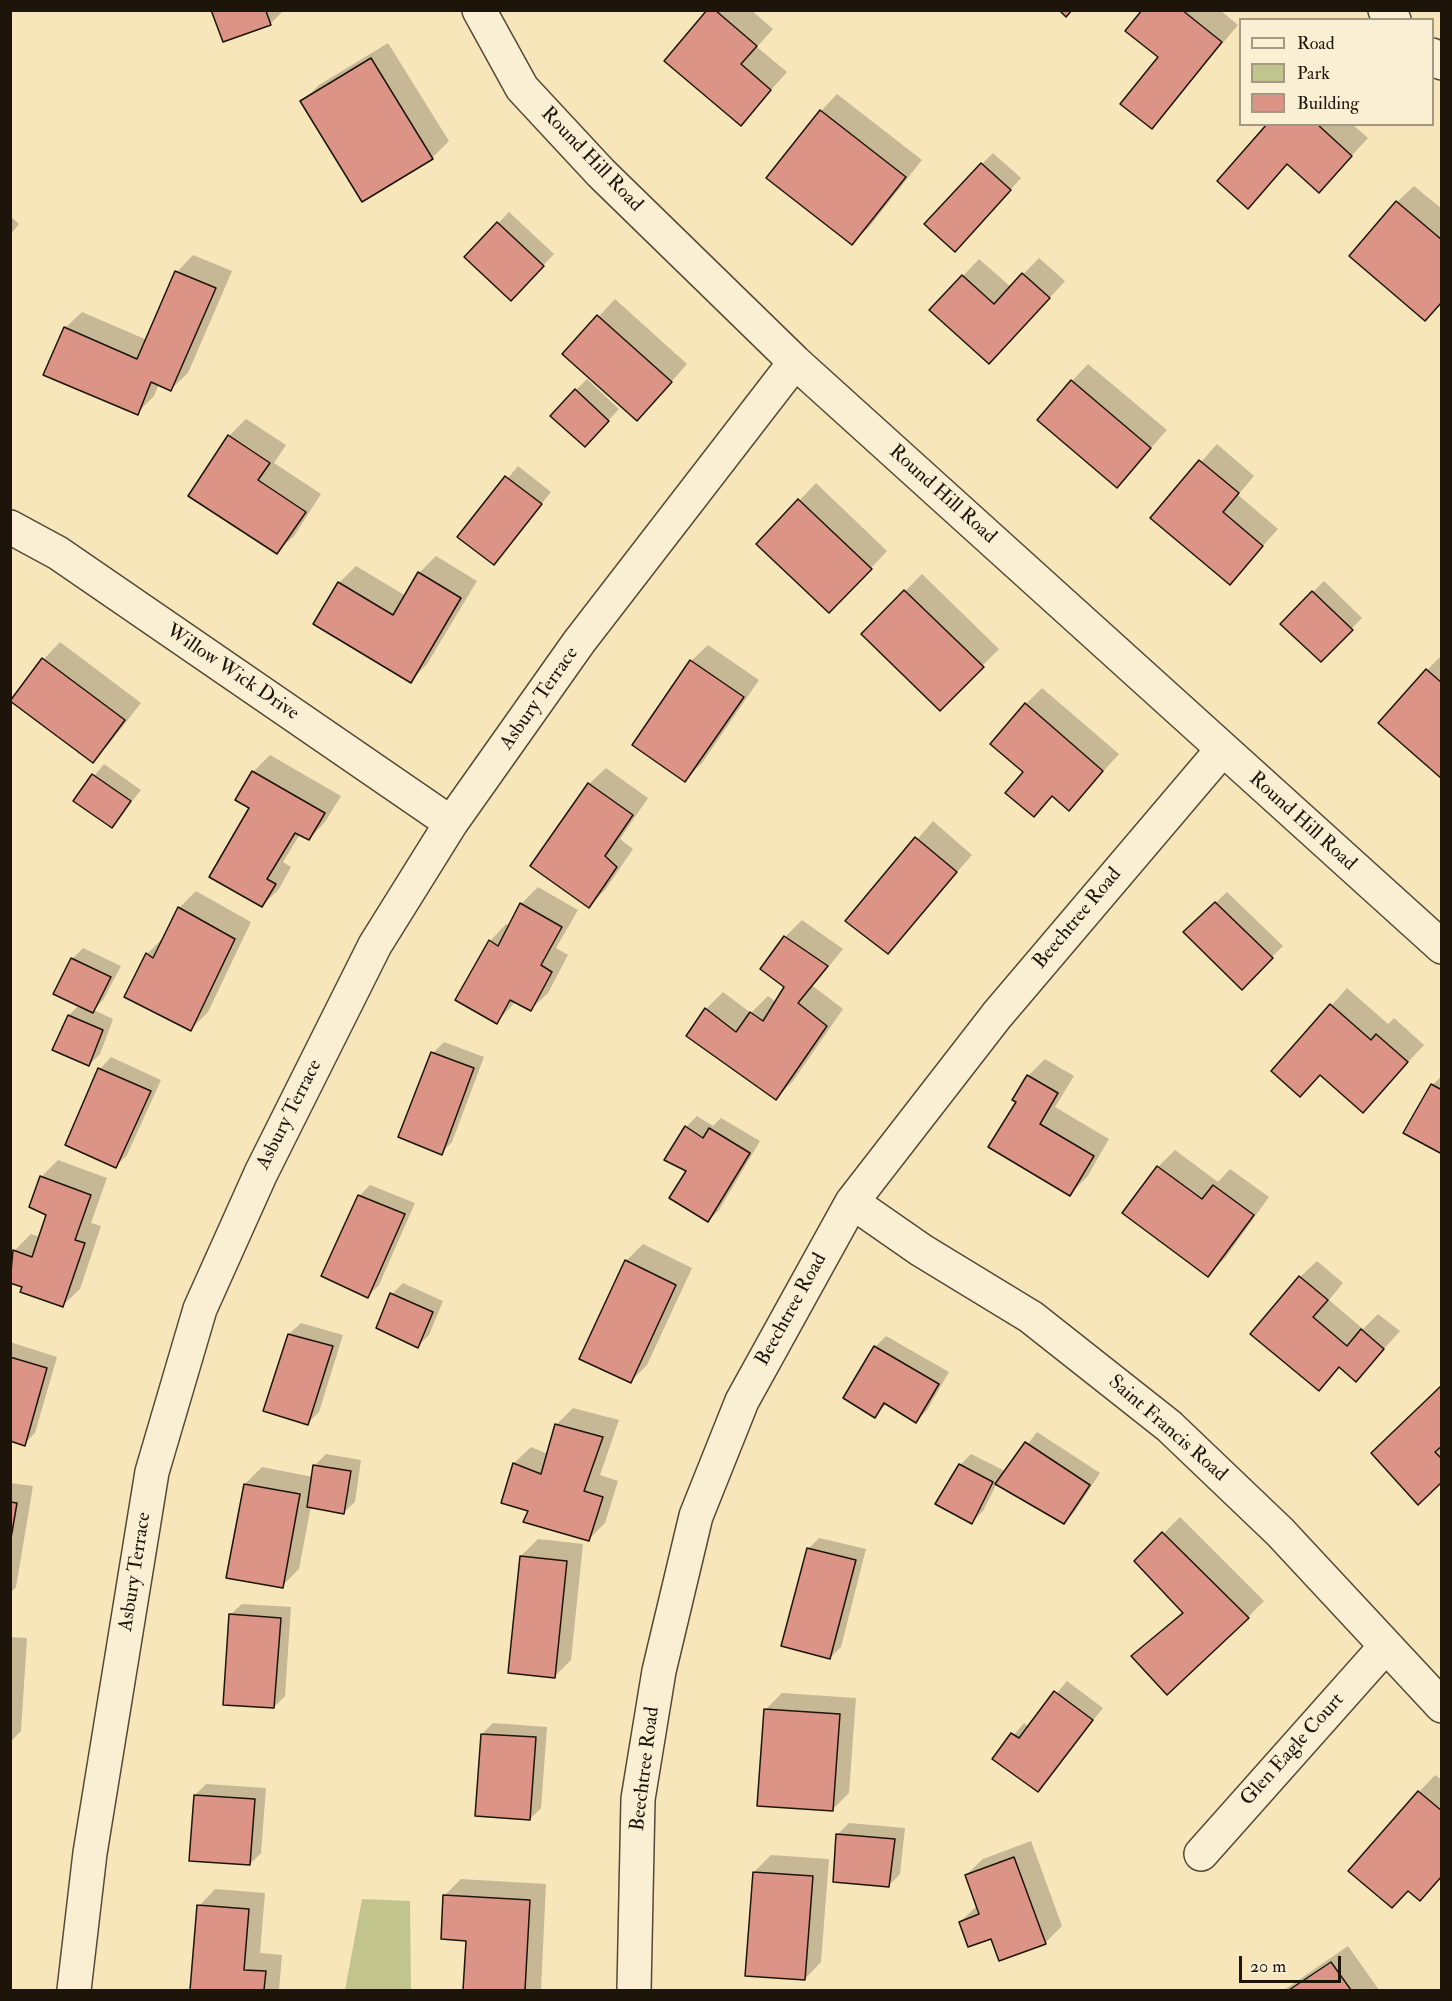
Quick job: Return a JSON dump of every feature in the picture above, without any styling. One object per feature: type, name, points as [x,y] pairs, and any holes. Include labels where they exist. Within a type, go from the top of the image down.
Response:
[{"type":"street","name":"Round Hill Road","points":[[480,10],[522,88],[601,174],[795,362],[1442,947]]},
{"type":"street","name":"Asbury Terrace","points":[[74,1990],[90,1853],[152,1472],[200,1309],[261,1173],[375,945],[451,823],[579,642],[795,362]]},
{"type":"street","name":"Willow Wick Drive","points":[[10,527],[58,553],[451,823]]},
{"type":"street","name":"Beechtree Road","points":[[634,1990],[638,1799],[660,1671],[696,1516],[742,1401],[852,1202],[997,1015],[1222,750]]},
{"type":"street","name":"Saint Francis Road","points":[[852,1202],[921,1250],[1031,1317],[1169,1426],[1280,1532],[1442,1706]]},
{"type":"street","name":"Glen Eagle Court","points":[[1201,1854],[1385,1647]]},
{"type":"green space","points":[[362,1899],[410,1901],[411,1990],[345,1990]]},
{"type":"building","points":[[211,10],[268,10],[266,11],[271,25],[223,42]]},
{"type":"building","points":[[707,10],[715,10],[757,46],[741,64],[771,90],[741,126],[664,61]]},
{"type":"building","points":[[1059,10],[1072,10],[1066,17]]},
{"type":"building","points":[[1142,10],[1182,10],[1222,42],[1152,129],[1120,104],[1158,57],[1125,31]]},
{"type":"building","points":[[371,58],[433,159],[362,202],[300,101]]},
{"type":"building","points":[[820,110],[906,177],[852,245],[766,178]]},
{"type":"building","points":[[1265,126],[1319,126],[1352,156],[1319,193],[1287,164],[1248,209],[1217,181]]},
{"type":"building","points":[[981,163],[1011,190],[955,252],[924,224]]},
{"type":"building","points":[[1396,201],[1442,240],[1442,302],[1425,321],[1349,256]]},
{"type":"building","points":[[497,222],[544,266],[511,301],[464,257]]},
{"type":"building","points":[[175,271],[216,288],[171,391],[151,382],[138,415],[43,375],[64,327],[137,359]]},
{"type":"building","points":[[1022,273],[1050,298],[989,364],[929,310],[962,275],[994,304]]},
{"type":"building","points":[[597,315],[672,382],[637,421],[562,354]]},
{"type":"building","points":[[1071,380],[1151,448],[1117,488],[1037,420]]},
{"type":"building","points":[[575,389],[609,421],[585,447],[550,416]]},
{"type":"building","points":[[228,435],[270,463],[258,480],[306,512],[277,554],[188,496]]},
{"type":"building","points":[[1199,460],[1239,493],[1223,512],[1263,546],[1230,585],[1150,518]]},
{"type":"building","points":[[505,476],[542,504],[494,565],[457,537]]},
{"type":"building","points":[[798,499],[872,569],[829,613],[756,544]]},
{"type":"building","points":[[418,572],[461,598],[411,683],[313,624],[338,582],[393,615]]},
{"type":"building","points":[[904,590],[984,667],[940,711],[861,634]]},
{"type":"building","points":[[1312,591],[1353,630],[1321,662],[1280,624]]},
{"type":"building","points":[[42,658],[125,720],[93,763],[10,701]]},
{"type":"building","points":[[690,660],[744,697],[685,782],[632,745]]},
{"type":"building","points":[[1426,669],[1442,683],[1442,779],[1378,723]]},
{"type":"building","points":[[1025,703],[1103,771],[1069,811],[1052,796],[1034,817],[1005,793],[1023,772],[990,744]]},
{"type":"building","points":[[252,771],[325,813],[309,840],[295,833],[267,879],[276,884],[262,907],[209,877],[249,808],[235,800]]},
{"type":"building","points":[[92,774],[131,801],[112,828],[73,801]]},
{"type":"building","points":[[588,783],[633,815],[605,856],[617,867],[589,908],[530,866]]},
{"type":"building","points":[[915,837],[957,872],[888,954],[845,921]]},
{"type":"building","points":[[1215,902],[1273,958],[1242,990],[1183,932]]},
{"type":"building","points":[[520,903],[562,927],[541,965],[552,972],[531,1011],[510,1000],[497,1024],[455,1000],[489,940],[498,946]]},
{"type":"building","points":[[178,907],[235,939],[191,1031],[124,997],[146,953],[153,958]]},
{"type":"building","points":[[784,936],[828,966],[798,1003],[827,1026],[776,1100],[686,1036],[705,1008],[736,1032],[750,1012],[763,1021],[784,987],[760,969]]},
{"type":"building","points":[[71,958],[111,977],[93,1013],[53,994]]},
{"type":"building","points":[[1330,1004],[1371,1040],[1376,1034],[1408,1062],[1363,1113],[1320,1075],[1300,1097],[1271,1071]]},
{"type":"building","points":[[68,1015],[103,1030],[89,1066],[52,1050]]},
{"type":"building","points":[[431,1052],[474,1068],[442,1155],[398,1137]]},
{"type":"building","points":[[98,1068],[151,1091],[116,1168],[65,1145]]},
{"type":"building","points":[[1027,1075],[1058,1093],[1040,1124],[1094,1156],[1070,1196],[988,1147],[1016,1102],[1012,1100]]},
{"type":"building","points":[[1431,1084],[1442,1090],[1442,1154],[1403,1133]]},
{"type":"building","points":[[685,1126],[703,1138],[709,1128],[750,1153],[708,1222],[669,1198],[686,1171],[664,1160]]},
{"type":"building","points":[[1157,1166],[1202,1199],[1213,1185],[1254,1215],[1208,1277],[1122,1213]]},
{"type":"building","points":[[40,1176],[91,1195],[75,1240],[85,1243],[63,1307],[20,1292],[22,1287],[10,1283],[13,1250],[32,1257],[46,1215],[29,1207]]},
{"type":"building","points":[[358,1195],[405,1214],[368,1298],[321,1276]]},
{"type":"building","points":[[625,1260],[676,1285],[631,1383],[579,1359]]},
{"type":"building","points":[[1299,1276],[1328,1300],[1313,1317],[1347,1346],[1361,1329],[1384,1349],[1356,1382],[1339,1367],[1319,1391],[1250,1334]]},
{"type":"building","points":[[390,1293],[433,1312],[418,1348],[376,1328]]},
{"type":"building","points":[[288,1334],[333,1346],[308,1425],[263,1411]]},
{"type":"building","points":[[874,1346],[939,1384],[916,1423],[884,1403],[875,1418],[843,1398]]},
{"type":"building","points":[[10,1357],[47,1368],[25,1446],[10,1441]]},
{"type":"building","points":[[1442,1385],[1442,1446],[1435,1452],[1442,1459],[1442,1482],[1418,1505],[1371,1453]]},
{"type":"building","points":[[555,1424],[603,1437],[584,1491],[603,1497],[589,1541],[523,1522],[528,1511],[501,1503],[513,1463],[541,1474]]},
{"type":"building","points":[[1025,1442],[1090,1485],[1064,1524],[995,1484]]},
{"type":"building","points":[[959,1464],[993,1482],[972,1524],[935,1504]]},
{"type":"building","points":[[313,1465],[351,1471],[344,1514],[307,1507]]},
{"type":"building","points":[[244,1484],[300,1494],[283,1588],[226,1578]]},
{"type":"building","points":[[10,1502],[17,1503],[10,1544]]},
{"type":"building","points":[[1162,1532],[1249,1618],[1167,1695],[1131,1656],[1183,1613],[1134,1561]]},
{"type":"building","points":[[807,1548],[856,1560],[830,1659],[781,1646]]},
{"type":"building","points":[[520,1556],[567,1561],[555,1678],[508,1673]]},
{"type":"building","points":[[229,1614],[281,1618],[274,1708],[223,1705]]},
{"type":"building","points":[[1054,1691],[1093,1720],[1038,1792],[992,1759],[1011,1733],[1019,1738]]},
{"type":"building","points":[[764,1709],[840,1714],[833,1811],[757,1806]]},
{"type":"building","points":[[481,1734],[536,1737],[530,1820],[475,1816]]},
{"type":"building","points":[[1418,1791],[1442,1811],[1442,1876],[1420,1901],[1408,1891],[1392,1908],[1348,1871]]},
{"type":"building","points":[[194,1795],[255,1799],[250,1865],[189,1861]]},
{"type":"building","points":[[836,1834],[895,1839],[889,1887],[833,1882]]},
{"type":"building","points":[[1014,1857],[1046,1944],[999,1961],[991,1939],[968,1947],[959,1922],[979,1914],[965,1875]]},
{"type":"building","points":[[753,1872],[813,1876],[805,1980],[745,1976]]},
{"type":"building","points":[[443,1895],[530,1900],[525,1990],[463,1990],[466,1941],[441,1939]]},
{"type":"building","points":[[197,1905],[249,1909],[244,1970],[266,1971],[264,1990],[190,1990]]},
{"type":"building","points":[[1331,1962],[1351,1990],[1289,1990]]}]
